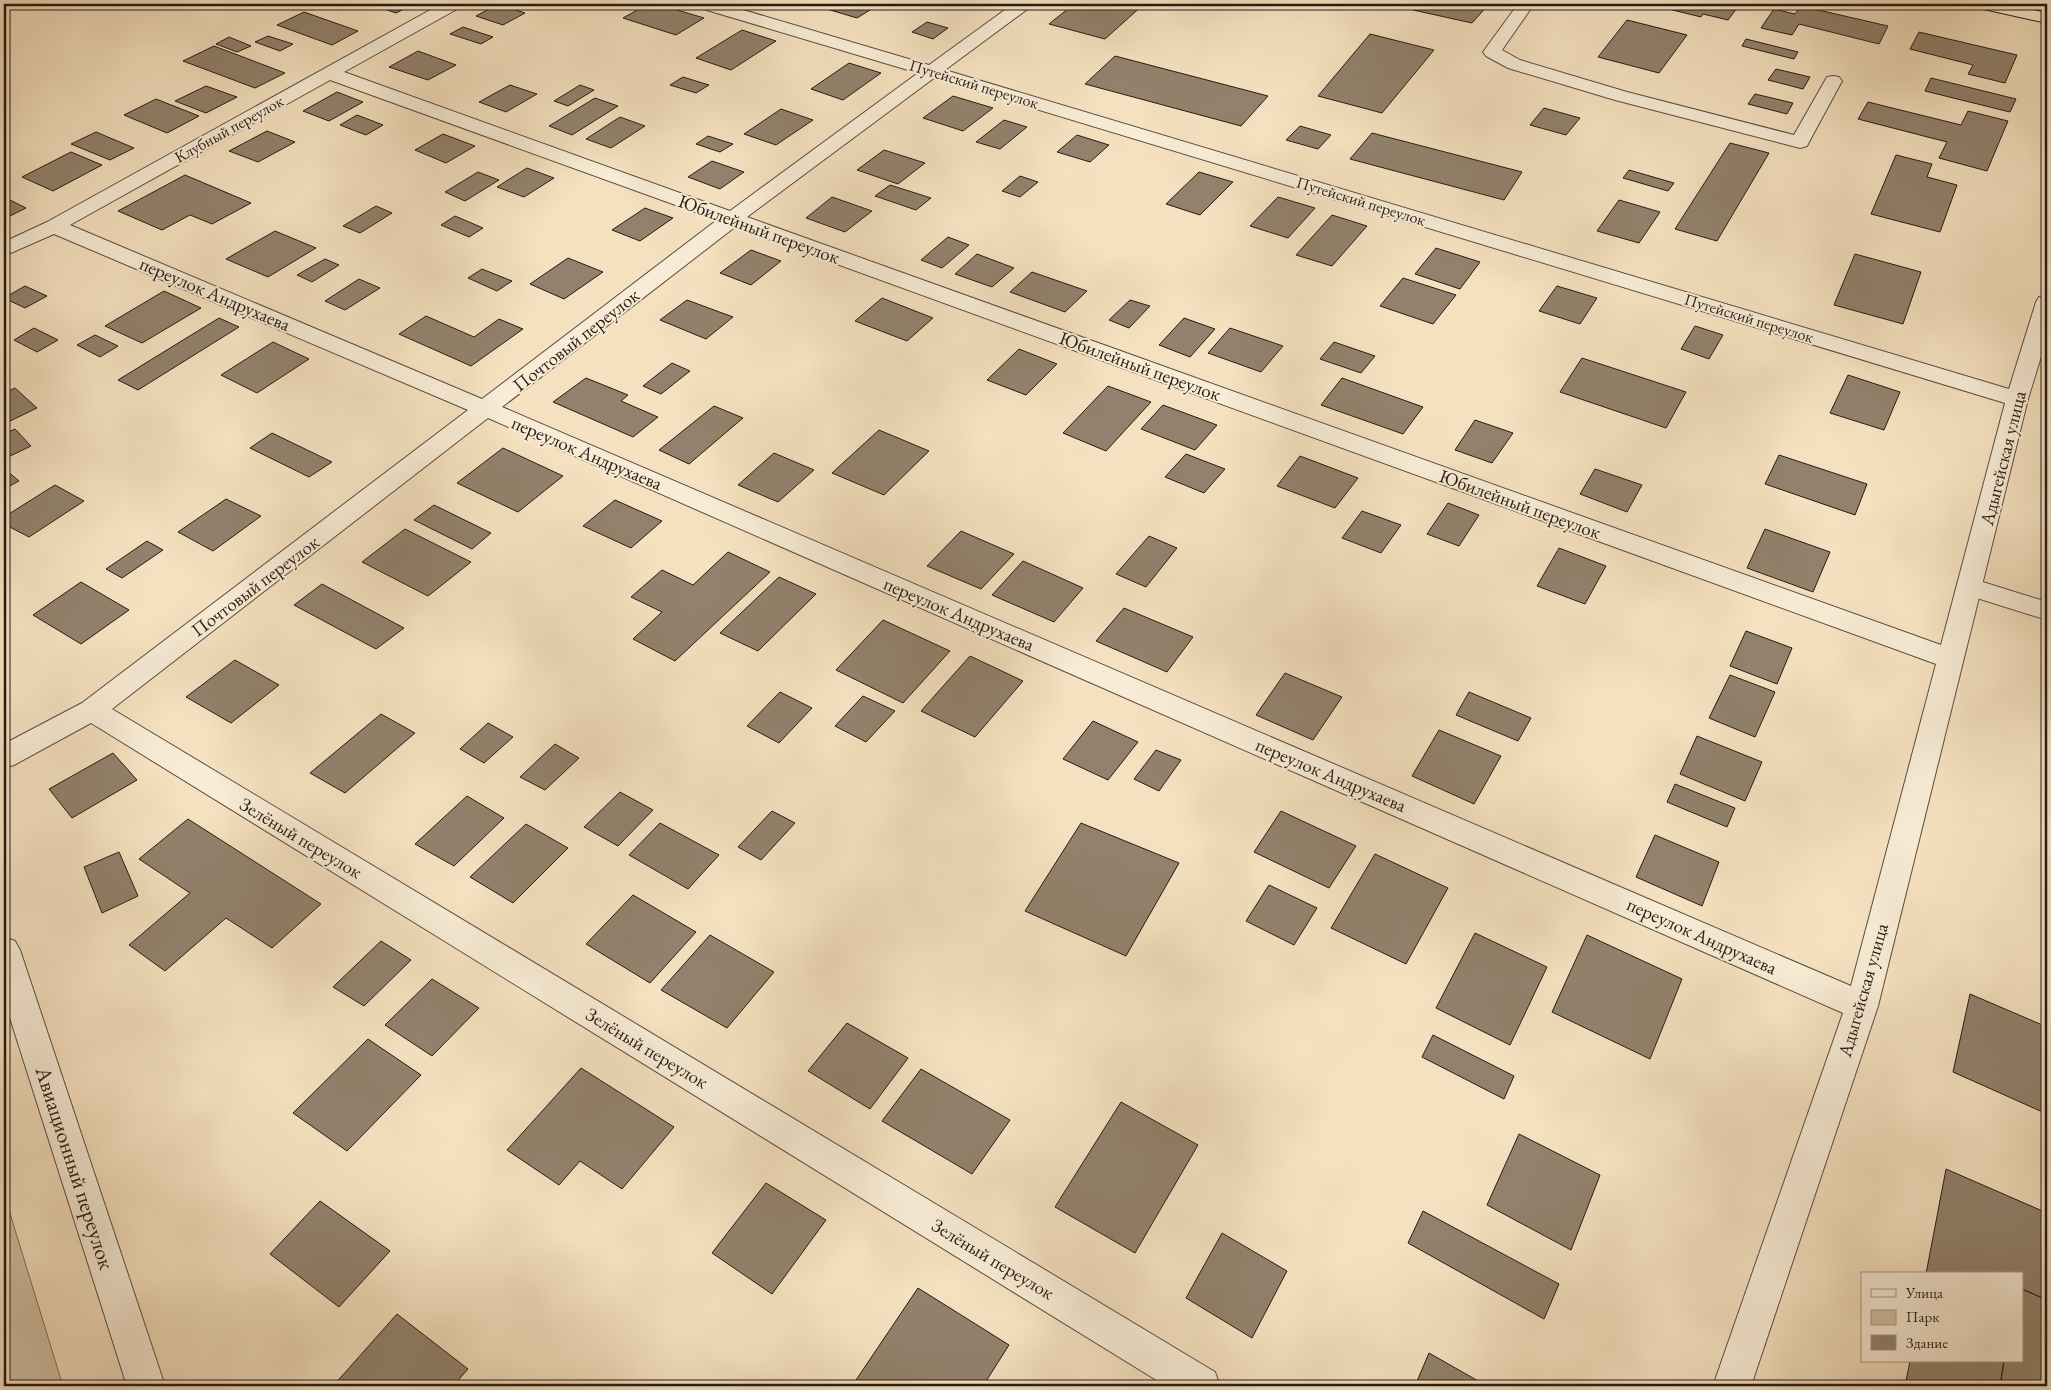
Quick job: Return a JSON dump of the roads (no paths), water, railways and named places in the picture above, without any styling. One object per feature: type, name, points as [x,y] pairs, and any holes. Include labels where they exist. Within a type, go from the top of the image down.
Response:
[{"type":"street","name":"Клубный переулок","points":[[4,250],[54,226],[453,4]]},
{"type":"street","name":"Путейский переулок","points":[[706,4],[2017,399]]},
{"type":"street","name":"Почтовый переулок","points":[[4,757],[92,710],[732,219],[1023,4]]},
{"type":"street","points":[[1526,4],[1492,52],[1514,64],[1621,96],[1800,142],[1833,81]]},
{"type":"street","points":[[1985,4],[2047,18]]},
{"type":"street","name":"Юбилейный переулок","points":[[329,73],[1950,659]]},
{"type":"street","name":"переулок Андрухаева","points":[[54,226],[486,409],[1862,1006]]},
{"type":"street","name":"Адыгейская улица","points":[[1732,1386],[1862,1006],[2017,399],[2047,302]]},
{"type":"street","points":[[1970,587],[2047,611]]},
{"type":"street","name":"Зелёный переулок","points":[[92,710],[1201,1386]]},
{"type":"street","name":"Авиационный переулок","points":[[4,950],[146,1386]]}]
